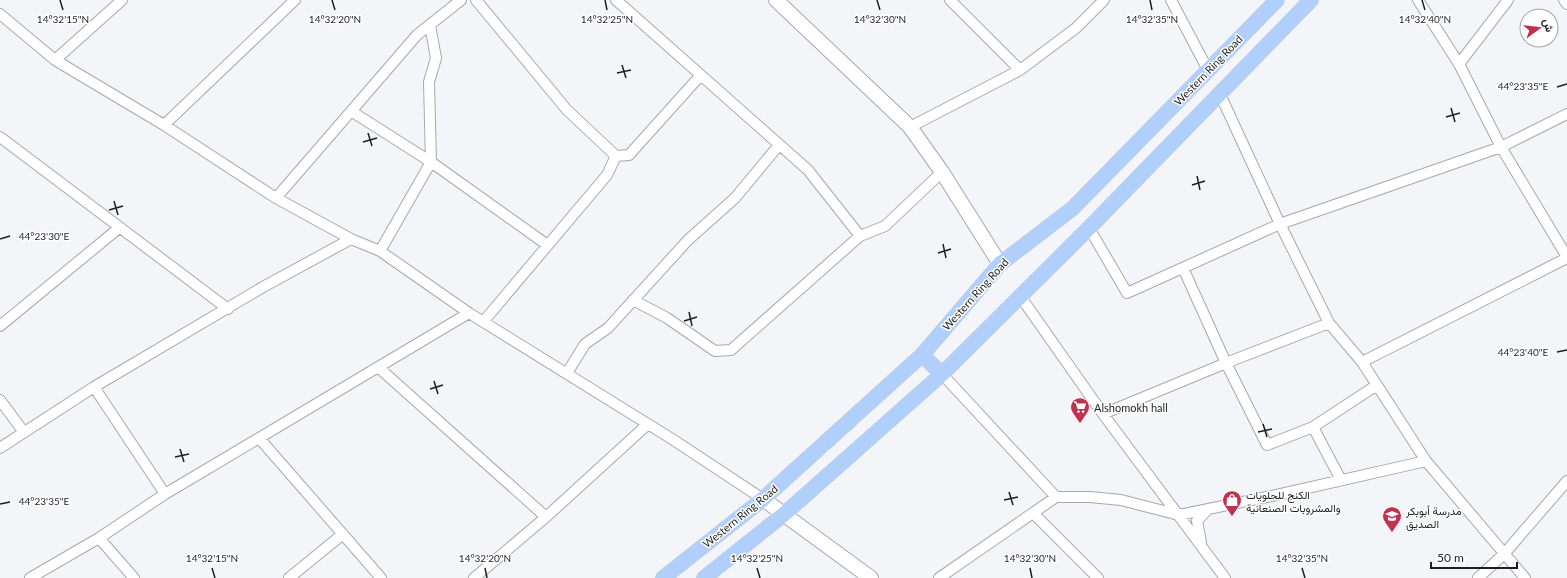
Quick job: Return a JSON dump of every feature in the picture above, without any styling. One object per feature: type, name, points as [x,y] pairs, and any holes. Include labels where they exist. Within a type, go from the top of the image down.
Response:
[{"type":"main road","name":"Western Ring Road","points":[[663,578],[763,499],[922,355],[1000,264],[1073,208],[1277,0]]},
{"type":"main road","points":[[704,578],[784,515],[942,374],[1089,228],[1219,92],[1311,0]]},
{"type":"main road","points":[[1208,70],[1219,92]]},
{"type":"main road","points":[[922,355],[942,374]]},
{"type":"street","points":[[55,60],[122,0]]},
{"type":"street","points":[[164,125],[295,0]]},
{"type":"street","points":[[276,198],[417,35],[461,0]]},
{"type":"street","points":[[476,0],[567,110],[616,156],[628,156],[700,76]]},
{"type":"street","points":[[616,0],[700,76],[808,170],[860,236]]},
{"type":"street","points":[[910,127],[1020,70],[1076,28],[1104,0]]},
{"type":"street","points":[[1171,0],[1208,70]]},
{"type":"street","points":[[1362,362],[1567,257],[1501,147],[1459,64],[1418,0]]},
{"type":"street","points":[[1459,64],[1508,0]]},
{"type":"street","points":[[1564,0],[1567,4]]},
{"type":"street","points":[[780,1],[910,127],[942,172],[1000,264]]},
{"type":"street","points":[[953,1],[1020,70]]},
{"type":"street","points":[[0,14],[55,60],[164,125],[276,198],[351,239],[380,251],[469,313],[648,424],[763,499],[871,578]]},
{"type":"street","points":[[380,251],[431,162],[429,82],[436,58],[430,25]]},
{"type":"street","points":[[1219,92],[1280,224],[1330,323],[1362,362],[1426,461],[1525,578]]},
{"type":"street","points":[[351,111],[431,162],[546,244]]},
{"type":"street","points":[[1089,228],[1127,293],[1280,224],[1501,147],[1567,114]]},
{"type":"street","points":[[0,137],[118,228],[228,309]]},
{"type":"street","points":[[567,373],[585,344],[608,328],[688,240],[735,198],[779,145]]},
{"type":"street","points":[[484,322],[546,244],[607,174],[616,156]]},
{"type":"street","points":[[633,300],[667,318],[715,351],[731,350],[860,236],[885,226],[942,172]]},
{"type":"street","points":[[0,326],[118,228]]},
{"type":"street","points":[[0,448],[94,387],[263,287],[351,239]]},
{"type":"street","points":[[1183,268],[1226,363],[1267,445],[1313,427],[1377,385]]},
{"type":"street","points":[[1020,296],[1103,414],[1179,515],[1222,577]]},
{"type":"street","points":[[30,578],[99,538],[165,494],[469,313]]},
{"type":"street","points":[[1103,414],[1226,363],[1330,323]]},
{"type":"street","points":[[378,367],[546,517]]},
{"type":"street","points":[[942,374],[1056,497]]},
{"type":"street","points":[[94,387],[165,494]]},
{"type":"street","points":[[0,400],[23,432]]},
{"type":"street","points":[[474,578],[546,517],[648,424]]},
{"type":"street","points":[[1313,427],[1341,480]]},
{"type":"street","points":[[259,438],[381,578]]},
{"type":"street","points":[[939,578],[1034,514],[1056,497],[1090,497],[1121,500],[1179,515],[1426,461]]},
{"type":"street","points":[[1478,578],[1504,554],[1567,482]]},
{"type":"street","points":[[1201,546],[1197,521],[1208,509]]},
{"type":"street","points":[[1034,514],[1098,578]]},
{"type":"street","points":[[290,578],[343,534]]},
{"type":"street","points":[[99,538],[134,578]]},
{"type":"place","name":"Alshomokh hall","points":[[1080,424]]},
{"type":"place","name":"الكنج للحلويات والمشروبات الصنعانية","points":[[1232,517]]},
{"type":"place","name":"مدرسة أبوبكر الصديق","points":[[1392,533]]}]
